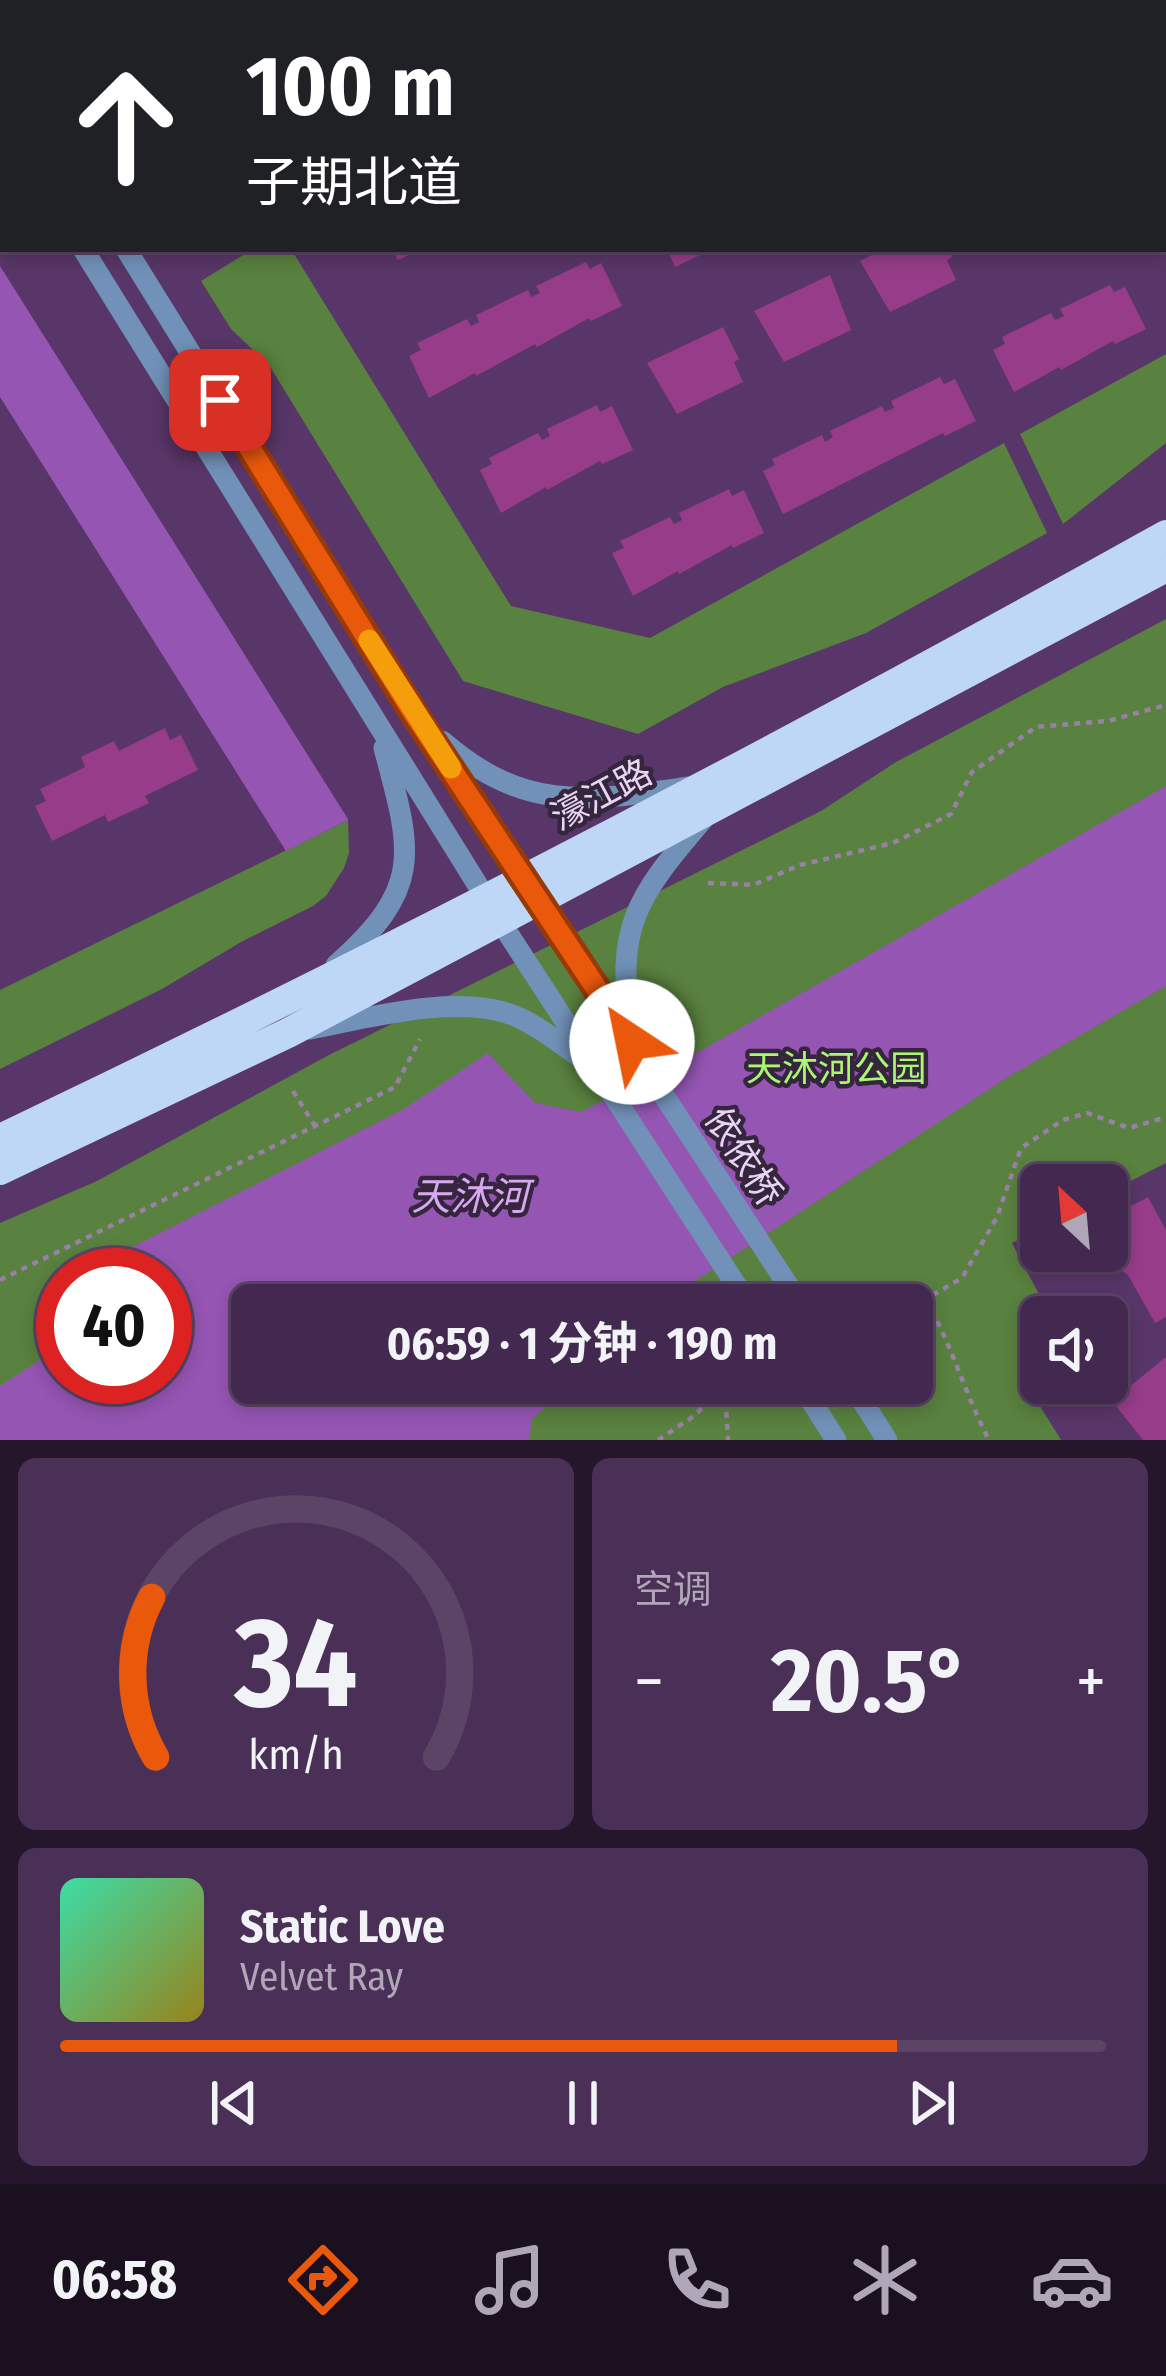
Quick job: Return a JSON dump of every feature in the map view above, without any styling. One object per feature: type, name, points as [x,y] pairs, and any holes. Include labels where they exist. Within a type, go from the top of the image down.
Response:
[{"type":"main road","name":"濠江路","points":[[0,1170],[532,891],[1165,543]]},
{"type":"main road","name":"濠江路","points":[[0,1139],[284,1019]]},
{"type":"street","points":[[85,252],[494,910],[736,1284]]},
{"type":"street","points":[[128,252],[413,712],[472,766],[544,796],[579,800],[708,796]]},
{"type":"street","name":"依依桥","points":[[413,712],[788,1284]]},
{"type":"street","points":[[284,1019],[376,930],[397,895],[404,867],[403,815],[378,724]]},
{"type":"street","points":[[632,1042],[625,994],[625,949],[631,920],[643,892],[708,796]]},
{"type":"street","points":[[284,1019],[487,1008],[518,1017],[597,1068]]},
{"type":"street","points":[[813,1404],[836,1440]]},
{"type":"street","points":[[864,1404],[887,1440]]},
{"type":"path","points":[[708,883],[753,885],[800,865],[893,843],[951,814],[972,772],[1036,728],[1108,721],[1166,705]]},
{"type":"path","points":[[0,1280],[394,1087],[420,1039]]},
{"type":"path","points":[[292,1091],[316,1126]]},
{"type":"path","points":[[933,1296],[962,1278],[997,1217],[1021,1148],[1063,1120],[1087,1113],[1129,1128],[1166,1117]]},
{"type":"path","points":[[933,1312],[948,1337],[968,1400],[989,1440]]},
{"type":"path","points":[[658,1440],[705,1404]]},
{"type":"path","points":[[728,1404],[728,1440]]},
{"type":"green space","points":[[248,252],[293,252],[511,606],[650,638],[1004,443],[1047,533],[866,633],[723,687],[638,734],[463,681],[269,365],[231,329],[201,281]]},
{"type":"green space","points":[[1166,354],[1166,443],[1063,524],[1020,434]]},
{"type":"green space","name":"天沐河公园","points":[[1166,619],[1166,1163],[1128,1182],[1128,1164],[1020,1164],[1020,1239],[1012,1243],[1020,1258],[1020,1272],[1027,1272],[1040,1296],[1020,1296],[1020,1404],[1039,1404],[1061,1440],[0,1440],[0,1223],[97,1181],[329,1055],[821,811],[896,762]]},
{"type":"green space","points":[[348,820],[349,853],[344,868],[326,896],[313,906],[162,989],[0,1069],[0,990]]},
{"type":"water","points":[[0,266],[348,820],[286,851],[0,397]]},
{"type":"water","name":"天沐河","points":[[1166,786],[1166,986],[1011,1075],[690,1284],[231,1284],[231,1404],[549,1404],[532,1419],[529,1440],[0,1440],[0,1386],[36,1363],[36,1404],[192,1404],[192,1248],[130,1248],[404,1109],[488,1053],[535,1103],[581,1112],[700,1051]]},
{"type":"building","points":[[668,252],[707,252],[675,267]]},
{"type":"building","points":[[878,252],[950,252],[952,257],[947,260],[956,280],[890,312],[860,261]]},
{"type":"building","points":[[586,262],[590,269],[601,263],[622,306],[429,398],[409,356],[421,350],[417,343],[467,319],[471,326],[479,322],[476,315],[528,290],[531,297],[540,293],[536,286]]},
{"type":"building","points":[[830,275],[851,330],[784,362],[754,311]]},
{"type":"building","points":[[1110,285],[1114,292],[1125,287],[1146,329],[1014,392],[993,350],[1005,344],[1002,337],[1051,313],[1055,320],[1064,316],[1060,309]]},
{"type":"building","points":[[723,327],[739,359],[734,362],[743,382],[677,414],[647,363]]},
{"type":"building","points":[[940,377],[944,384],[955,379],[976,421],[783,514],[763,471],[775,465],[772,459],[822,435],[825,442],[833,437],[830,431],[882,406],[885,412],[894,408],[891,401]]},
{"type":"building","points":[[597,405],[600,412],[612,406],[633,450],[600,461],[501,513],[480,470],[492,464],[489,458],[538,433],[542,440],[550,436],[547,429]]},
{"type":"building","points":[[729,489],[732,496],[744,490],[764,533],[633,596],[612,553],[624,548],[620,541],[670,517],[674,524],[682,520],[679,513]]},
{"type":"building","points":[[165,728],[170,740],[181,735],[198,770],[145,796],[149,803],[108,822],[105,815],[52,841],[35,806],[46,801],[40,789],[85,767],[81,757],[114,741],[119,751]]},
{"type":"building","points":[[1148,1197],[1166,1230],[1166,1317],[1155,1323],[1123,1272],[1128,1272],[1128,1208]]},
{"type":"building","points":[[1166,1357],[1166,1440],[1143,1440],[1114,1404],[1128,1404],[1128,1388]]},
{"type":"slow traffic","points":[[369,640],[451,768]]},
{"type":"route","points":[[220,400],[413,712],[632,1042]]}]
